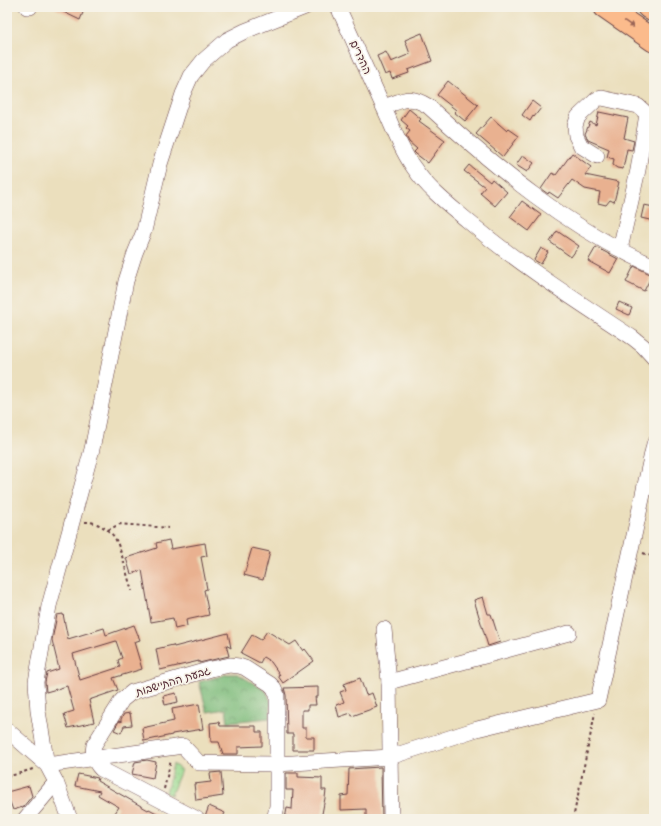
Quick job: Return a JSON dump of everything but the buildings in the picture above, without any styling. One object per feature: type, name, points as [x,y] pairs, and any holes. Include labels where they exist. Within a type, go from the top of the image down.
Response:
[{"type":"highway","points":[[605,7],[654,41]]},
{"type":"highway","points":[[648,7],[654,11]]},
{"type":"street","points":[[47,766],[38,711],[36,682],[49,606],[92,449],[126,281],[144,231],[160,164],[182,94],[191,76],[203,61],[213,50],[227,40],[245,31],[305,7]]},
{"type":"street","name":"ההדרים","points":[[338,7],[398,141],[413,168],[423,180],[448,205],[482,233],[516,259],[633,338],[654,358]]},
{"type":"street","points":[[384,107],[405,99],[412,98],[418,100],[516,181],[569,219],[587,231],[654,266]]},
{"type":"street","points":[[597,156],[580,146],[576,136],[575,126],[578,117],[597,99],[602,98],[638,106],[647,114],[638,170],[620,249]]},
{"type":"street","points":[[47,766],[183,746],[199,763],[277,764],[390,757],[477,729],[598,700],[654,444]]},
{"type":"street","points":[[384,629],[389,682],[391,819]]},
{"type":"street","points":[[389,682],[569,633]]},
{"type":"street","name":"גבעת ההתיישבות","points":[[94,758],[94,745],[122,700],[132,692],[211,669],[230,665],[245,668],[270,684],[274,688],[277,695],[277,806],[273,819]]},
{"type":"street","points":[[7,730],[47,766],[56,782],[70,819]]},
{"type":"street","points":[[94,758],[95,763],[101,769],[197,819]]},
{"type":"street","points":[[25,819],[56,782]]},
{"type":"path","points":[[70,525],[76,522],[89,522],[108,530],[116,539],[132,592]]},
{"type":"path","points":[[108,530],[120,524],[168,528]]},
{"type":"path","points":[[573,819],[598,700]]},
{"type":"path","points":[[161,800],[174,747]]},
{"type":"path","points":[[7,776],[47,766]]},
{"type":"green space","points":[[228,674],[238,674],[266,691],[271,702],[270,718],[228,722],[226,709],[207,712],[199,682]]},
{"type":"green space","points":[[173,764],[181,770],[171,795],[166,793]]}]
